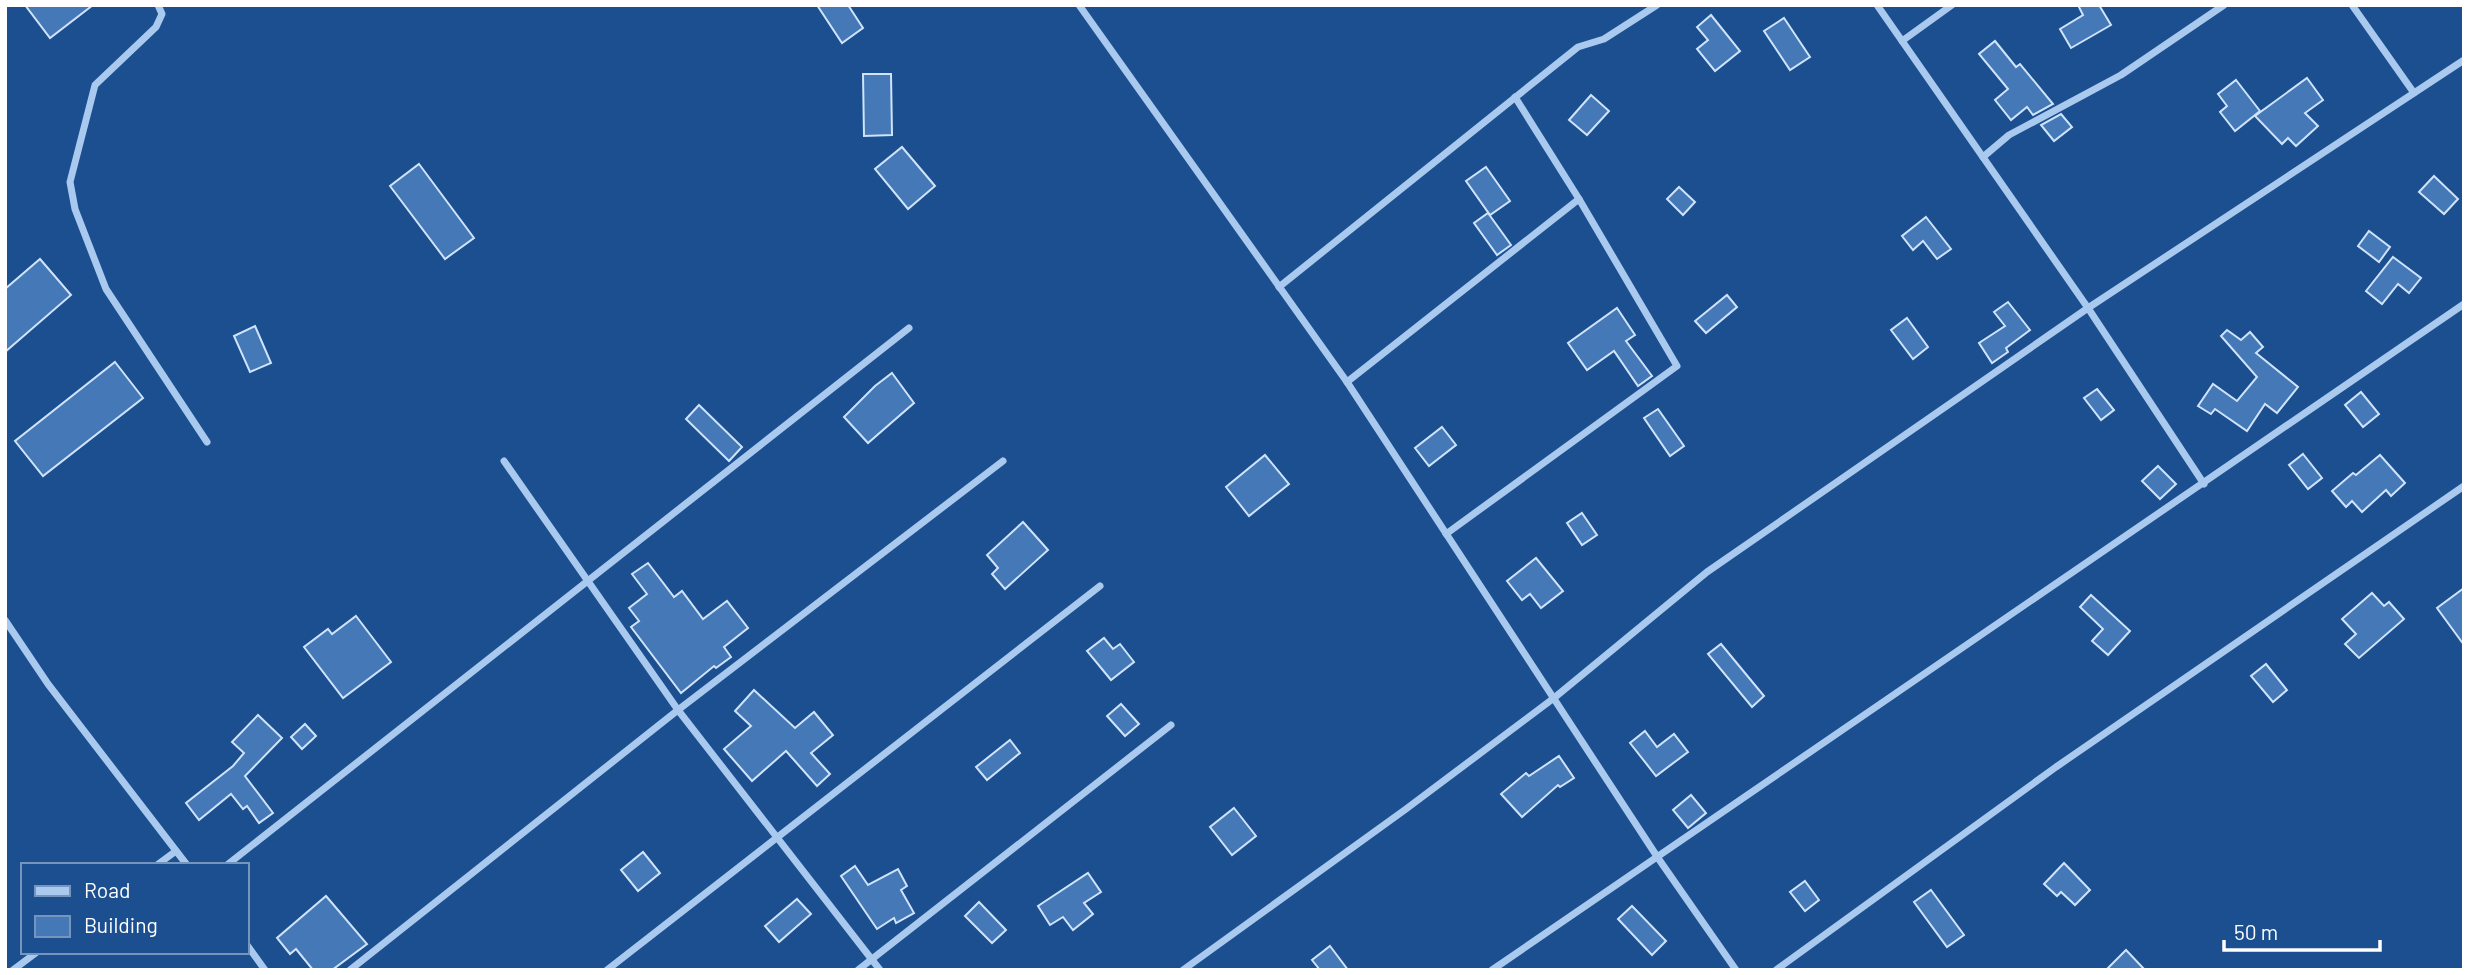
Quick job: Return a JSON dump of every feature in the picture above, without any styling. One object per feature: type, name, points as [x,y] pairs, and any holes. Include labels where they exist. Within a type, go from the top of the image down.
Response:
[{"type":"street","points":[[158,5],[162,14],[156,27],[95,85],[70,182],[75,209],[106,289],[207,442]]},
{"type":"street","points":[[1079,5],[1347,382],[1658,858],[1735,970]]},
{"type":"street","points":[[1279,287],[1578,47],[1604,39],[1657,5]]},
{"type":"street","points":[[1877,5],[2088,308],[2204,484]]},
{"type":"street","points":[[1902,41],[1952,5]]},
{"type":"street","points":[[1983,157],[2009,135],[2121,75],[2224,5]]},
{"type":"street","points":[[2352,5],[2414,93]]},
{"type":"street","points":[[1183,970],[1554,698],[1707,572],[2088,308],[2464,60]]},
{"type":"street","points":[[1446,534],[1677,366],[1579,199],[1515,97]]},
{"type":"street","points":[[1347,382],[1579,199]]},
{"type":"street","points":[[1492,970],[2464,304]]},
{"type":"street","points":[[230,863],[909,328]]},
{"type":"street","points":[[504,461],[678,710],[880,970]]},
{"type":"street","points":[[350,970],[678,710],[1003,461]]},
{"type":"street","points":[[1776,970],[2056,767],[2464,486]]},
{"type":"street","points":[[607,970],[1100,586]]},
{"type":"street","points":[[5,620],[48,684],[185,863]]},
{"type":"street","points":[[858,970],[1171,725]]},
{"type":"street","points":[[160,863],[176,851]]},
{"type":"street","points":[[248,946],[265,970]]},
{"type":"street","points":[[13,970],[34,954]]},
{"type":"building","points":[[25,5],[93,5],[50,38]]},
{"type":"building","points":[[817,5],[848,5],[863,28],[842,43]]},
{"type":"building","points":[[2078,5],[2099,5],[2111,25],[2071,48],[2060,29],[2083,15]]},
{"type":"building","points":[[1711,15],[1740,51],[1715,71],[1697,49],[1708,40],[1697,27]]},
{"type":"building","points":[[1784,18],[1810,57],[1790,70],[1764,31]]},
{"type":"building","points":[[1995,41],[2016,67],[2020,64],[2053,104],[2033,115],[2027,107],[2011,120],[1995,100],[2008,89],[1979,54]]},
{"type":"building","points":[[863,74],[891,74],[892,135],[864,136]]},
{"type":"building","points":[[2307,78],[2323,100],[2305,113],[2318,126],[2296,146],[2288,138],[2282,144],[2255,116]]},
{"type":"building","points":[[2236,80],[2260,111],[2235,131],[2220,112],[2227,106],[2218,94]]},
{"type":"building","points":[[1591,95],[1609,111],[1587,135],[1569,120]]},
{"type":"building","points":[[2061,114],[2072,127],[2054,141],[2041,125]]},
{"type":"building","points":[[902,147],[935,186],[908,209],[875,169]]},
{"type":"building","points":[[419,164],[474,238],[445,259],[390,186]]},
{"type":"building","points":[[1486,167],[1510,201],[1490,215],[1466,181]]},
{"type":"building","points":[[2434,176],[2458,199],[2444,214],[2419,192]]},
{"type":"building","points":[[1679,187],[1695,202],[1683,215],[1667,199]]},
{"type":"building","points":[[1488,213],[1511,245],[1497,255],[1474,223]]},
{"type":"building","points":[[1926,217],[1951,249],[1937,259],[1923,241],[1913,250],[1902,236]]},
{"type":"building","points":[[2369,231],[2390,247],[2379,262],[2358,246]]},
{"type":"building","points":[[2393,257],[2421,278],[2409,293],[2398,284],[2382,304],[2366,291]]},
{"type":"building","points":[[40,259],[71,295],[5,352],[5,289]]},
{"type":"building","points":[[1727,295],[1737,307],[1706,333],[1695,321]]},
{"type":"building","points":[[2008,302],[2030,330],[2006,348],[2008,352],[1992,363],[1979,343],[2005,326],[1994,312]]},
{"type":"building","points":[[1617,308],[1635,335],[1626,341],[1652,376],[1638,386],[1614,351],[1587,370],[1568,343]]},
{"type":"building","points":[[1907,318],[1928,347],[1913,359],[1891,330]]},
{"type":"building","points":[[255,326],[271,363],[250,372],[234,336]]},
{"type":"building","points":[[2227,330],[2241,340],[2250,332],[2263,347],[2256,353],[2298,387],[2277,413],[2265,404],[2247,431],[2215,409],[2211,414],[2198,406],[2213,384],[2237,401],[2257,377],[2221,336]]},
{"type":"building","points":[[115,362],[143,398],[43,476],[15,441]]},
{"type":"building","points":[[892,373],[914,403],[868,443],[844,417]]},
{"type":"building","points":[[2097,389],[2114,410],[2101,420],[2084,398]]},
{"type":"building","points":[[2361,392],[2379,414],[2363,427],[2345,405]]},
{"type":"building","points":[[699,405],[742,447],[729,461],[686,419]]},
{"type":"building","points":[[1658,409],[1684,446],[1670,456],[1644,418]]},
{"type":"building","points":[[1442,427],[1456,445],[1429,466],[1415,448]]},
{"type":"building","points":[[2303,454],[2322,478],[2308,489],[2289,465]]},
{"type":"building","points":[[1265,455],[1289,484],[1249,516],[1226,487]]},
{"type":"building","points":[[2380,455],[2405,483],[2391,496],[2386,490],[2362,512],[2352,501],[2346,507],[2332,491]]},
{"type":"building","points":[[2158,466],[2176,484],[2160,499],[2142,481]]},
{"type":"building","points":[[1582,513],[1597,535],[1582,545],[1567,523]]},
{"type":"building","points":[[1023,522],[1048,550],[1005,589],[992,574],[998,568],[987,555]]},
{"type":"building","points":[[1536,558],[1563,591],[1541,608],[1530,594],[1522,600],[1507,581]]},
{"type":"building","points":[[648,563],[674,597],[682,591],[703,619],[727,601],[748,628],[724,647],[731,657],[716,668],[714,666],[681,693],[631,627],[639,621],[629,608],[647,594],[632,574]]},
{"type":"building","points":[[2464,588],[2464,645],[2437,608]]},
{"type":"building","points":[[2372,593],[2384,606],[2389,602],[2404,619],[2359,658],[2345,644],[2356,634],[2342,619]]},
{"type":"building","points":[[2091,595],[2130,631],[2108,655],[2092,641],[2103,629],[2080,607]]},
{"type":"building","points":[[356,616],[391,662],[343,698],[304,647],[328,629],[332,634]]},
{"type":"building","points":[[1104,638],[1113,649],[1120,644],[1134,662],[1111,680],[1087,651]]},
{"type":"building","points":[[1721,644],[1764,696],[1752,707],[1708,654]]},
{"type":"building","points":[[2266,664],[2287,690],[2273,702],[2251,676]]},
{"type":"building","points":[[754,690],[795,728],[814,712],[833,735],[811,753],[830,774],[817,786],[786,751],[752,781],[724,749],[751,726],[735,711]]},
{"type":"building","points":[[1121,704],[1139,724],[1125,736],[1107,716]]},
{"type":"building","points":[[258,715],[282,738],[245,776],[273,813],[259,823],[247,806],[243,809],[231,794],[199,820],[186,803],[233,766],[244,753],[232,742]]},
{"type":"building","points":[[305,724],[316,736],[302,749],[291,737]]},
{"type":"building","points":[[1645,731],[1657,747],[1674,734],[1688,752],[1656,776],[1630,743]]},
{"type":"building","points":[[1010,740],[1020,753],[987,780],[976,767]]},
{"type":"building","points":[[1559,756],[1574,778],[1560,787],[1558,785],[1522,817],[1501,794],[1526,773],[1529,776]]},
{"type":"building","points":[[1691,795],[1706,813],[1688,828],[1673,810]]},
{"type":"building","points":[[1234,808],[1256,836],[1232,855],[1210,827]]},
{"type":"building","points":[[643,852],[660,873],[638,891],[621,870]]},
{"type":"building","points":[[2064,863],[2090,890],[2075,905],[2061,892],[2057,896],[2044,884]]},
{"type":"building","points":[[855,866],[868,885],[898,869],[907,886],[901,890],[914,913],[896,923],[894,918],[877,929],[841,876]]},
{"type":"building","points":[[1088,873],[1101,892],[1084,903],[1093,914],[1073,930],[1063,917],[1050,925],[1038,906]]},
{"type":"building","points":[[1805,881],[1819,900],[1805,911],[1790,892]]},
{"type":"building","points":[[1931,890],[1964,935],[1947,947],[1914,902]]},
{"type":"building","points":[[326,896],[367,944],[332,970],[313,970],[296,949],[290,954],[277,938]]},
{"type":"building","points":[[797,899],[811,914],[779,942],[765,926]]},
{"type":"building","points":[[979,902],[1006,930],[992,943],[965,916]]},
{"type":"building","points":[[1632,906],[1666,941],[1652,955],[1618,919]]},
{"type":"building","points":[[1330,946],[1348,970],[1320,970],[1312,960]]},
{"type":"building","points":[[2126,950],[2145,970],[2106,970]]}]
